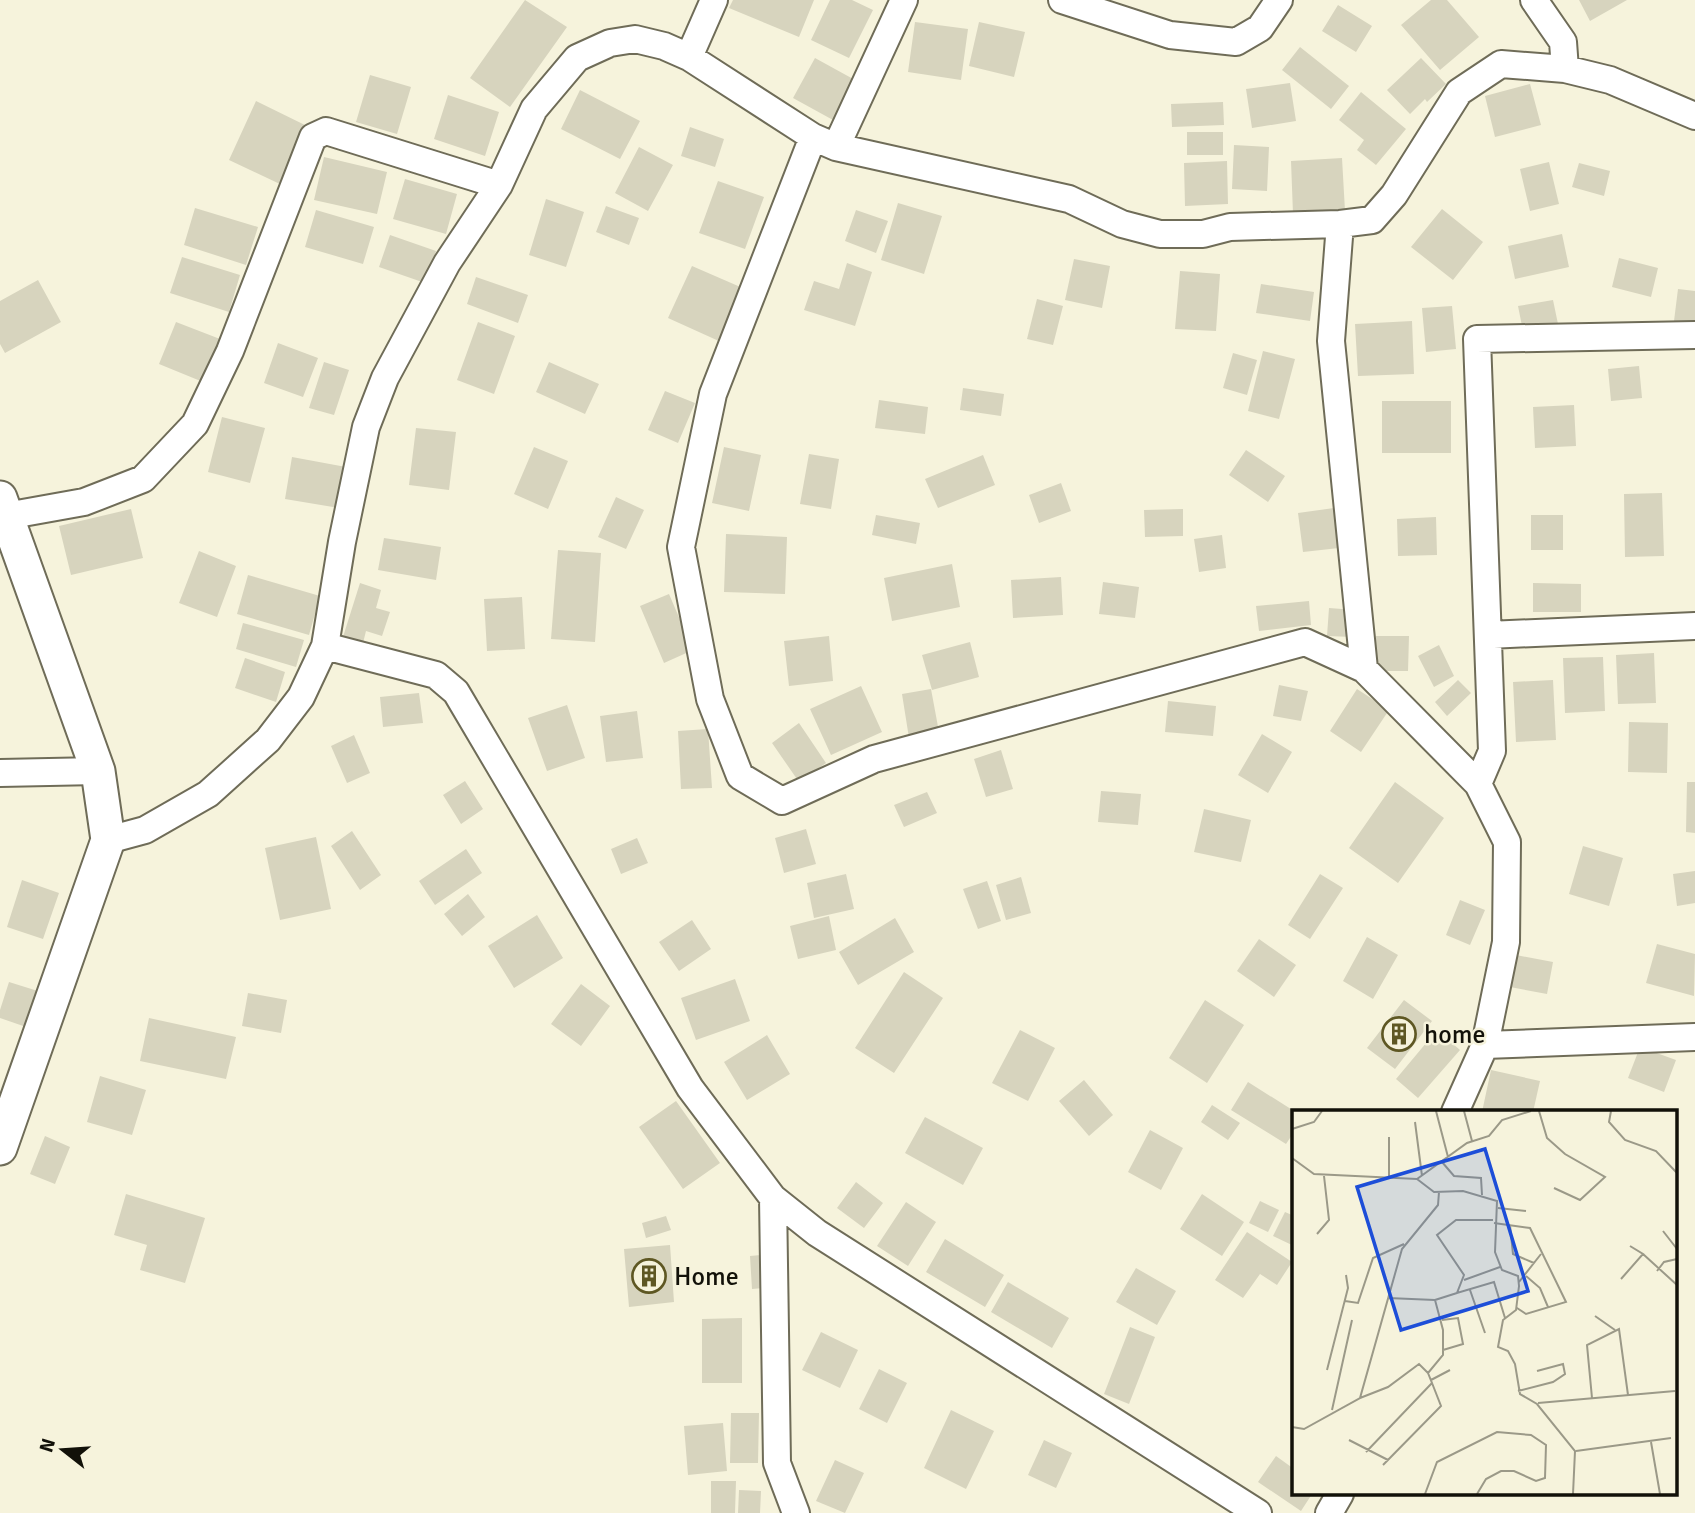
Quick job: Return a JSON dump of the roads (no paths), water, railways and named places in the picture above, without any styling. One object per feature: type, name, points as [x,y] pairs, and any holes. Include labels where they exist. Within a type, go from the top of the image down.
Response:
[{"type":"street","points":[[689,57],[713,0]]},
{"type":"street","points":[[904,0],[825,142],[713,394],[681,547],[710,699],[740,776],[782,801],[874,759],[1305,642],[1364,669],[1478,784],[1507,842],[1506,942],[1485,1045],[1456,1110]]},
{"type":"street","points":[[1062,0],[1170,36],[1236,42],[1260,28],[1279,0]]},
{"type":"street","points":[[1534,0],[1563,42],[1565,69]]},
{"type":"street","points":[[108,840],[145,830],[208,794],[268,740],[301,697],[325,646],[342,542],[366,427],[385,378],[447,263],[499,185],[534,109],[577,58],[610,43],[635,39],[664,46],[689,57],[825,142],[1069,199],[1122,224],[1160,234],[1203,234],[1230,227],[1339,224],[1371,220],[1394,195],[1459,92],[1501,64],[1565,69],[1610,80],[1695,116]]},
{"type":"street","points":[[2,1138],[108,840],[98,771],[3,507],[84,502],[143,479],[195,424],[230,351],[313,137],[326,131],[499,185]]},
{"type":"street","points":[[1339,224],[1331,341],[1364,669]]},
{"type":"street","points":[[1478,784],[1492,751],[1477,339],[1695,335]]},
{"type":"street","points":[[1488,635],[1695,626]]},
{"type":"street","points":[[325,646],[436,675],[456,692],[690,1088],[773,1198],[817,1233],[1258,1513]]},
{"type":"street","points":[[0,773],[98,771]]},
{"type":"street","points":[[1485,1045],[1695,1037]]},
{"type":"street","points":[[773,1198],[777,1463],[796,1513]]},
{"type":"street","points":[[1329,1513],[1339,1496]]},
{"type":"place","name":"home","points":[[1399,1034]]},
{"type":"place","name":"Home","points":[[649,1276]]}]
